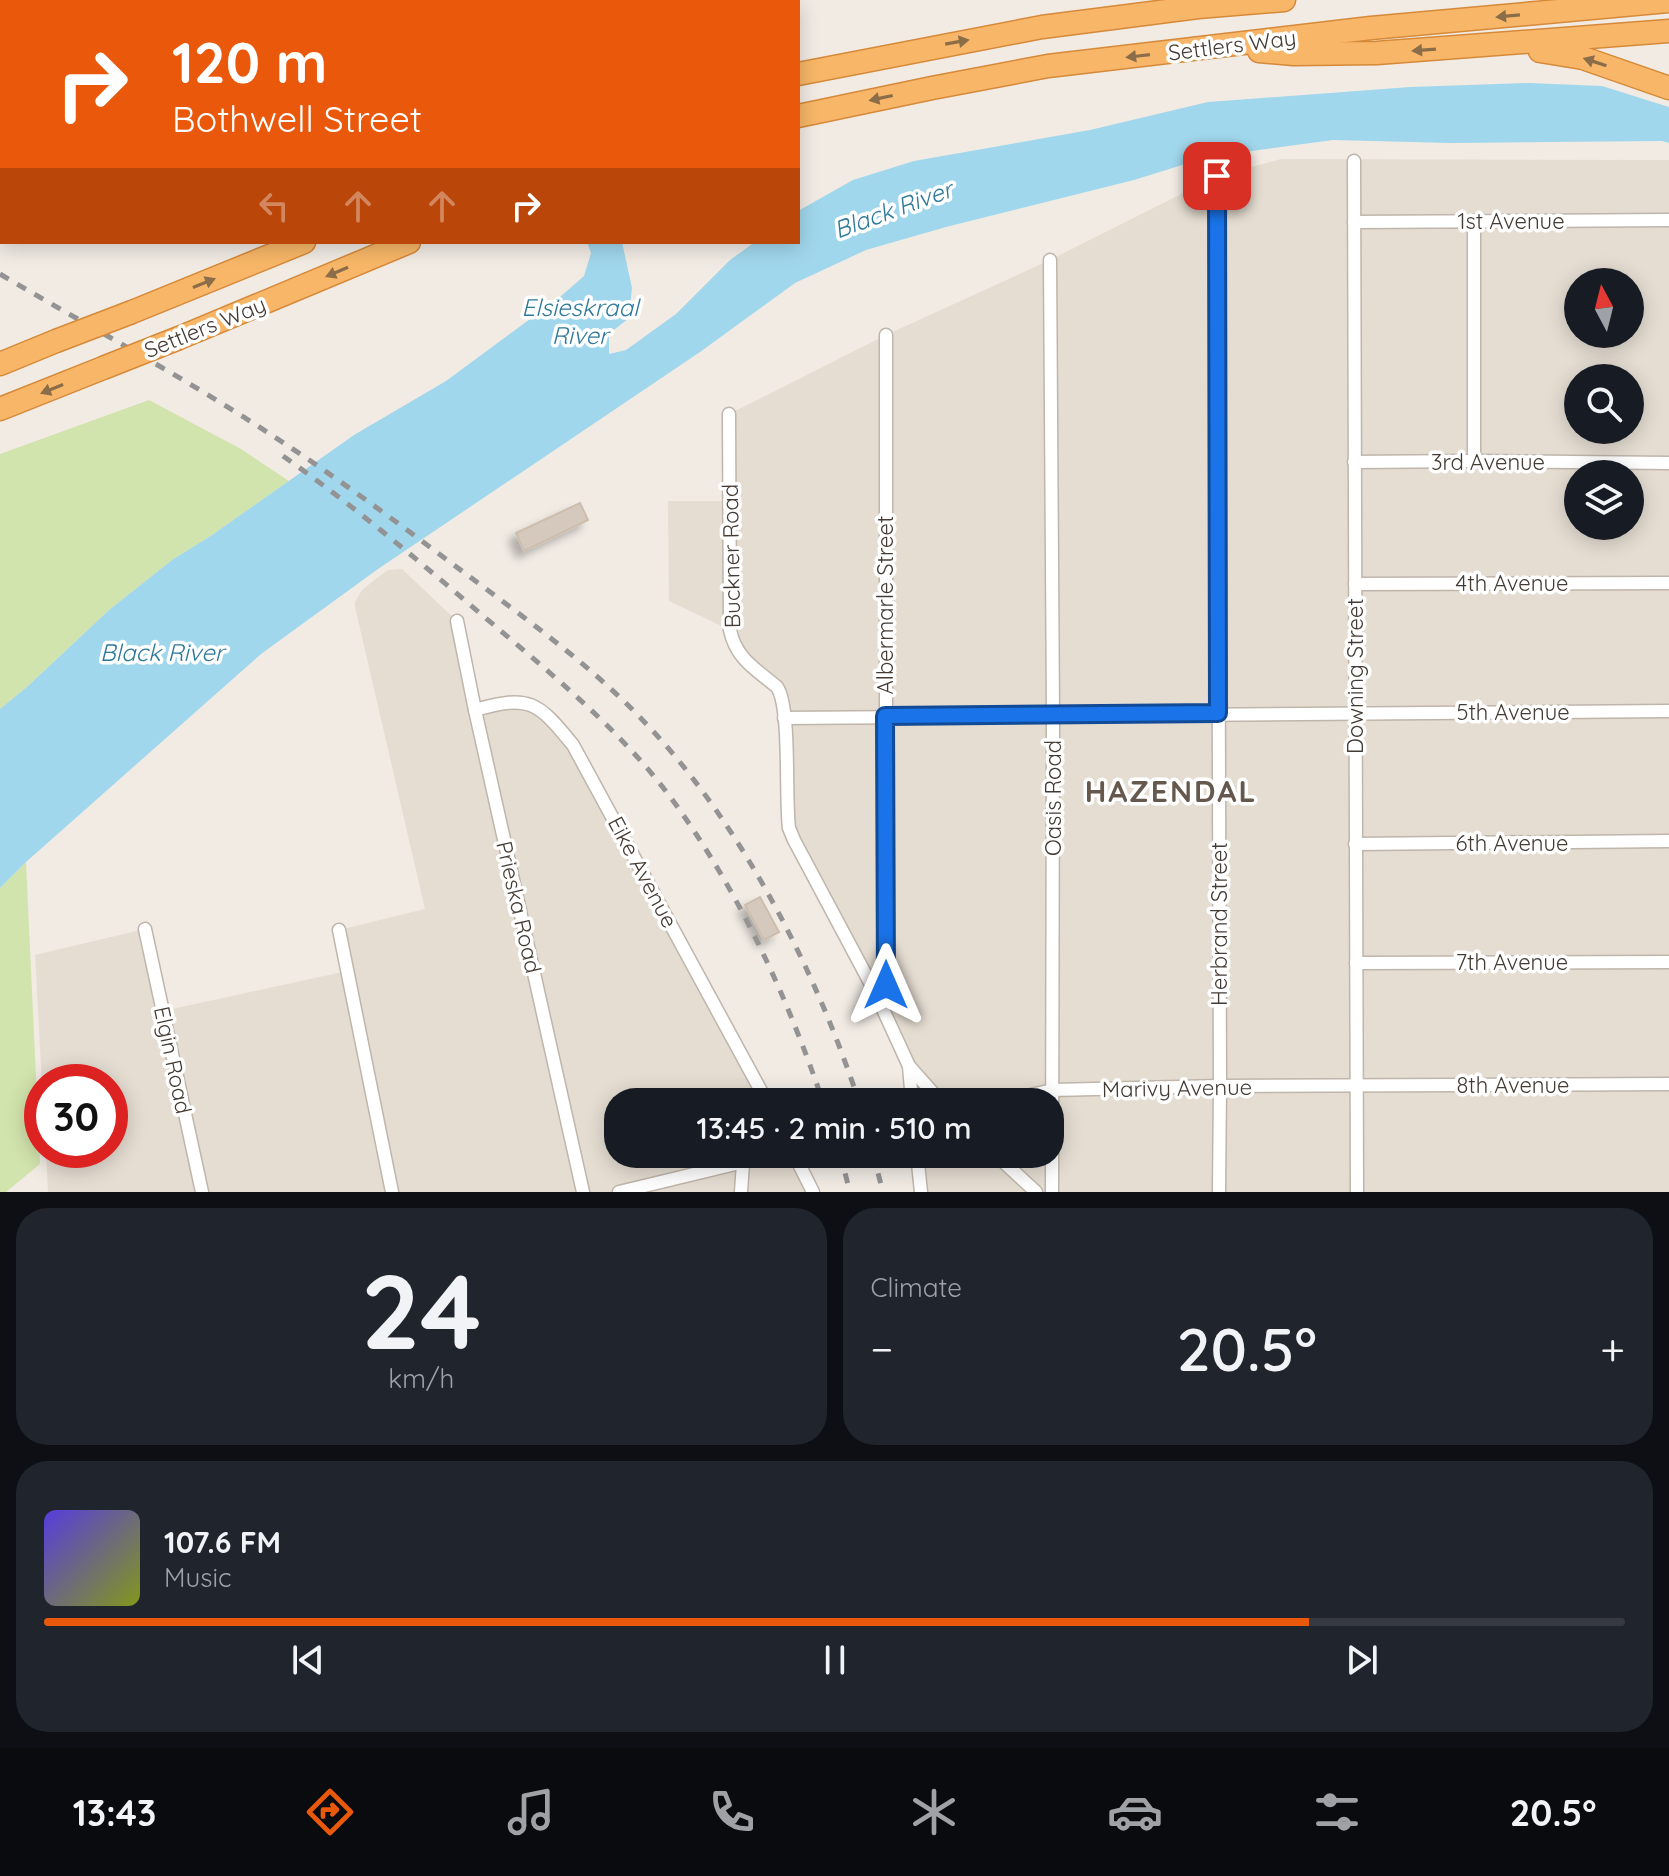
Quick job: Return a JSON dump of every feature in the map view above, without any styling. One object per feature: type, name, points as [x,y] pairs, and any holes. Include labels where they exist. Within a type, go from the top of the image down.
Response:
[{"type":"highway","points":[[1198,7],[1227,0]]},
{"type":"highway","name":"Settlers Way","points":[[800,74],[1042,27],[1198,7],[1284,0]]},
{"type":"highway","name":"Settlers Way","points":[[800,116],[1048,66],[1371,28],[1669,1]]},
{"type":"highway","points":[[1211,48],[1294,54],[1377,53],[1669,31]]},
{"type":"highway","points":[[1488,45],[1583,58],[1669,88]]},
{"type":"highway","name":"Settlers Way","points":[[0,364],[299,244]]},
{"type":"highway","name":"Settlers Way","points":[[0,409],[404,244]]},
{"type":"street","name":"Downing Street","points":[[1354,161],[1357,1192]]},
{"type":"street","name":"Herbrand Street","points":[[1217,176],[1219,1192]]},
{"type":"street","name":"1st Avenue","points":[[1354,222],[1669,220]]},
{"type":"street","points":[[1474,221],[1474,461]]},
{"type":"street","name":"Oasis Road","points":[[1050,260],[1053,1088]]},
{"type":"street","name":"Albermarle Street","points":[[875,992],[886,985],[886,335]]},
{"type":"street","name":"Buckner Road","points":[[729,414],[730,630],[733,644],[740,655],[781,693],[789,828],[875,992]]},
{"type":"street","name":"3rd Avenue","points":[[1354,462],[1669,463]]},
{"type":"street","name":"4th Avenue","points":[[1355,584],[1669,583]]},
{"type":"street","name":"Prieska Road","points":[[457,621],[583,1192]]},
{"type":"street","name":"Eike Avenue","points":[[475,710],[503,702],[533,705],[544,712],[573,745],[759,1088]]},
{"type":"street","name":"5th Avenue","points":[[784,718],[1669,711]]},
{"type":"street","name":"6th Avenue","points":[[1355,844],[1669,841]]},
{"type":"street","name":"Elgin Road","points":[[145,929],[202,1192]]},
{"type":"street","points":[[339,930],[392,1192]]},
{"type":"street","name":"7th Avenue","points":[[1356,963],[1669,962]]},
{"type":"street","points":[[875,992],[909,1066],[929,1088]]},
{"type":"street","points":[[909,1066],[911,1088]]},
{"type":"street","name":"8th Avenue","points":[[1358,1087],[1669,1084]]},
{"type":"street","name":"Marivy Avenue","points":[[1064,1090],[1358,1087]]},
{"type":"street","points":[[619,1192],[722,1168]]},
{"type":"street","points":[[741,1192],[743,1168]]},
{"type":"street","points":[[801,1168],[813,1192]]},
{"type":"street","points":[[918,1168],[921,1192]]},
{"type":"street","points":[[1010,1168],[1036,1192]]},
{"type":"street","name":"Oasis Road","points":[[1052,1168],[1052,1192]]},
{"type":"shaded area","points":[[1281,159],[1669,160],[1669,1192],[921,1192],[918,1168],[1064,1168],[1064,1088],[911,1088],[909,1066],[794,840],[783,701],[740,655],[730,630],[669,601],[668,501],[730,501],[729,414],[886,335],[1050,260],[1217,176]]},
{"type":"shaded area","points":[[402,569],[457,621],[475,710],[520,702],[557,726],[759,1088],[604,1088],[604,1168],[801,1168],[813,1192],[48,1192],[47,1168],[128,1168],[128,1064],[41,1064],[35,955],[145,929],[163,1011],[347,971],[339,930],[425,909],[355,607],[362,590],[388,570]]},
{"type":"green space","points":[[149,400],[241,449],[289,481],[172,560],[109,610],[0,709],[0,454]]},
{"type":"green space","points":[[26,862],[35,1064],[24,1064],[24,1168],[35,1168],[6,1192],[0,1192],[0,888]]},
{"type":"water","name":"Black River","points":[[1528,83],[1602,86],[1669,107],[1669,143],[1333,140],[1208,157],[1134,180],[866,250],[795,283],[700,352],[378,569],[261,654],[0,888],[0,709],[109,610],[172,560],[354,435],[446,381],[560,297],[584,276],[591,253],[588,244],[622,244],[632,288],[629,318],[609,334],[609,354],[626,350],[676,314],[730,260],[752,244],[800,244],[800,210],[853,180],[914,161],[1090,130],[1208,102],[1410,87]]},
{"type":"building","points":[[580,503],[588,520],[524,551],[516,533]]},
{"type":"building","points":[[760,897],[779,932],[764,940],[745,905]]},
{"type":"railway","points":[[0,274],[204,392],[320,468],[538,628],[629,706],[684,767],[746,856],[799,953],[854,1088]]},
{"type":"railway","points":[[283,456],[391,538],[545,668],[638,758],[702,843],[743,914],[779,987],[818,1088]]},
{"type":"railway","points":[[844,1168],[850,1192]]},
{"type":"railway","points":[[877,1168],[883,1192]]},
{"type":"district","name":"HAZENDAL","points":[[1171,791]]},
{"type":"route","points":[[886,985],[885,716],[1218,713],[1217,176]]},
{"type":"water label","name":"Elsieskraal River","points":[[580,321]]}]
